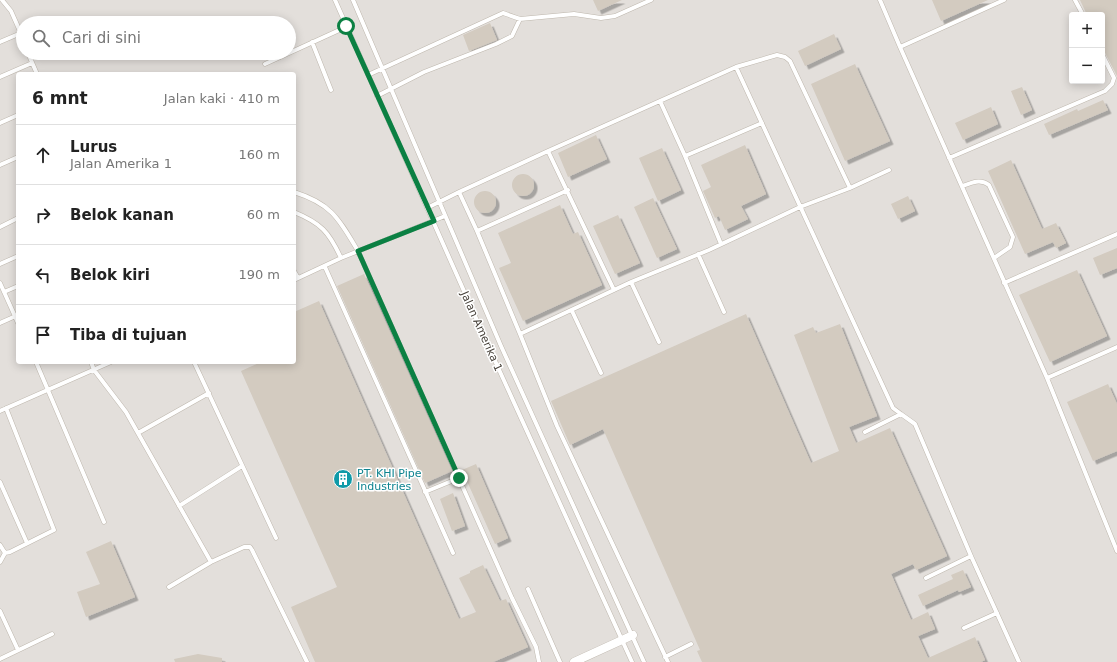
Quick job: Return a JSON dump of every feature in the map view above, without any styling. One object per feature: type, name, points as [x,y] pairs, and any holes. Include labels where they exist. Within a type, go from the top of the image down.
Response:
[{"type":"street","points":[[574,662],[633,635]]},
{"type":"lane","points":[[2,0],[11,11],[16,22]]},
{"type":"lane","name":"Jalan Amerika 1","points":[[335,0],[491,352],[632,662]]},
{"type":"lane","name":"Jalan Amerika 1","points":[[353,0],[501,346],[644,662]]},
{"type":"lane","points":[[368,75],[503,13],[520,19],[574,14],[601,18],[615,16],[651,0]]},
{"type":"lane","points":[[880,0],[1047,378],[1117,551]]},
{"type":"lane","points":[[900,47],[1004,0]]},
{"type":"lane","points":[[1075,0],[1081,12]]},
{"type":"lane","points":[[377,96],[424,72],[496,44],[512,36],[520,19]]},
{"type":"lane","points":[[296,49],[346,26]]},
{"type":"lane","points":[[0,42],[16,35]]},
{"type":"lane","points":[[312,42],[331,90]]},
{"type":"lane","points":[[427,208],[548,151],[736,67],[777,55],[785,57],[790,61],[850,188]]},
{"type":"lane","points":[[31,60],[36,72]]},
{"type":"lane","points":[[265,64],[274,60]]},
{"type":"lane","points":[[949,158],[1105,91],[1112,84],[1114,78],[1105,60]]},
{"type":"lane","points":[[0,77],[32,63]]},
{"type":"lane","points":[[736,67],[893,408],[915,424],[971,556],[1019,662]]},
{"type":"lane","points":[[660,101],[685,156],[721,244]]},
{"type":"lane","points":[[0,123],[16,117]]},
{"type":"lane","points":[[685,156],[762,123]]},
{"type":"lane","points":[[548,151],[568,190],[614,290]]},
{"type":"lane","points":[[0,165],[16,158]]},
{"type":"lane","points":[[520,334],[572,311],[631,282],[721,244],[800,207],[850,188],[889,170]]},
{"type":"lane","points":[[962,186],[976,181],[986,182],[989,185],[1013,237],[1010,247],[994,258]]},
{"type":"lane","points":[[477,231],[568,190]]},
{"type":"lane","points":[[459,192],[477,231],[557,426],[668,662]]},
{"type":"lane","points":[[296,193],[321,203],[337,216],[358,251],[536,647],[538,662]]},
{"type":"lane","points":[[296,213],[310,219],[328,233],[341,258]]},
{"type":"lane","points":[[296,279],[341,258],[445,216]]},
{"type":"lane","points":[[0,227],[16,219]]},
{"type":"lane","points":[[1004,283],[1117,234]]},
{"type":"lane","points":[[698,254],[724,312]]},
{"type":"lane","points":[[0,264],[16,257]]},
{"type":"lane","points":[[325,266],[453,552]]},
{"type":"lane","points":[[631,282],[659,342]]},
{"type":"lane","points":[[0,283],[16,314]]},
{"type":"lane","points":[[4,292],[16,287]]},
{"type":"lane","points":[[572,311],[601,373]]},
{"type":"lane","points":[[0,323],[16,316]]},
{"type":"lane","points":[[1047,378],[1117,348]]},
{"type":"lane","points":[[37,364],[49,389],[104,522]]},
{"type":"lane","points":[[92,364],[94,370],[126,412],[211,562]]},
{"type":"lane","points":[[0,411],[107,364]]},
{"type":"lane","points":[[195,364],[276,538]]},
{"type":"lane","points":[[138,434],[209,393]]},
{"type":"lane","points":[[0,562],[5,553],[10,552],[54,530],[6,408]]},
{"type":"lane","points":[[865,432],[901,414]]},
{"type":"lane","points":[[179,506],[242,466]]},
{"type":"lane","points":[[425,492],[459,478]]},
{"type":"lane","points":[[0,482],[27,543]]},
{"type":"lane","points":[[0,545],[5,553]]},
{"type":"lane","points":[[168,587],[211,562],[244,547],[250,547],[307,662]]},
{"type":"lane","points":[[926,578],[971,556]]},
{"type":"lane","points":[[528,589],[560,662]]},
{"type":"lane","points":[[0,611],[18,650]]},
{"type":"lane","points":[[964,628],[997,613]]},
{"type":"lane","points":[[0,659],[52,634]]},
{"type":"lane","points":[[665,656],[691,644]]},
{"type":"shaded area","points":[[0,0],[1117,0],[1117,662],[0,662]]},
{"type":"building","points":[[593,0],[622,0],[598,11]]},
{"type":"building","points":[[932,0],[988,0],[941,21]]},
{"type":"building","points":[[1080,0],[1117,0],[1117,76],[1105,53],[1105,12],[1086,12]]},
{"type":"building","points":[[490,23],[497,40],[469,51],[463,35]]},
{"type":"building","points":[[834,34],[841,49],[805,66],[798,51]]},
{"type":"building","points":[[855,64],[890,141],[845,161],[811,84]]},
{"type":"building","points":[[1022,87],[1032,110],[1021,115],[1011,91]]},
{"type":"building","points":[[1103,100],[1108,110],[1049,135],[1044,124],[1077,109],[1078,111]]},
{"type":"building","points":[[991,107],[998,124],[963,140],[955,123]]},
{"type":"building","points":[[596,135],[607,159],[568,177],[558,153]]},
{"type":"building","points":[[745,145],[766,194],[741,206],[748,219],[725,230],[719,216],[715,218],[703,191],[711,187],[701,165]]},
{"type":"building","points":[[662,148],[681,190],[658,201],[639,158]]},
{"type":"building","points":[[1011,160],[1042,229],[1056,223],[1066,243],[1056,248],[1053,242],[1025,254],[988,171]]},
{"type":"building","points":[[523,174],[531,177],[534,185],[531,193],[523,196],[515,193],[512,185],[515,177]]},
{"type":"building","points":[[485,191],[489,192],[495,198],[495,206],[489,212],[485,213],[481,212],[475,206],[474,202],[475,198],[481,192]]},
{"type":"building","points":[[908,196],[915,211],[898,219],[891,204]]},
{"type":"building","points":[[653,198],[677,249],[657,258],[634,207]]},
{"type":"building","points":[[560,205],[573,234],[578,232],[602,285],[523,321],[499,268],[511,263],[498,233]]},
{"type":"building","points":[[618,215],[640,263],[615,274],[593,226]]},
{"type":"building","points":[[1117,248],[1117,268],[1100,275],[1093,258]]},
{"type":"building","points":[[1077,270],[1107,336],[1050,362],[1019,295]]},
{"type":"building","points":[[364,274],[452,471],[425,483],[337,286]]},
{"type":"building","name":"PT. KHI Pipe Industries","points":[[319,301],[459,619],[476,612],[459,578],[483,565],[500,601],[506,599],[528,647],[493,662],[315,662],[291,607],[337,587],[241,371],[257,364],[296,364],[296,311]]},
{"type":"building","points":[[746,314],[811,463],[839,451],[794,335],[813,327],[816,333],[840,324],[877,416],[849,427],[856,443],[890,428],[947,556],[916,570],[913,564],[891,574],[911,620],[928,612],[935,629],[918,636],[928,658],[975,637],[985,660],[981,662],[702,662],[697,651],[700,650],[603,429],[570,445],[551,401]]},
{"type":"building","points":[[1108,384],[1117,404],[1117,451],[1093,461],[1067,402]]},
{"type":"building","points":[[476,464],[508,538],[495,544],[462,470]]},
{"type":"building","points":[[453,493],[465,526],[452,531],[440,499]]},
{"type":"building","points":[[111,541],[135,597],[86,617],[77,592],[100,584],[86,552]]},
{"type":"building","points":[[963,570],[971,587],[959,592],[958,590],[923,606],[918,595],[953,579],[951,575]]},
{"type":"building","points":[[198,654],[222,658],[222,662],[175,662],[174,659]]},
{"type":"place","name":"PT. KHI Pipe Industries","points":[[343,479]]},
{"type":"route","points":[[346,26],[434,221],[358,251],[459,478]]}]
